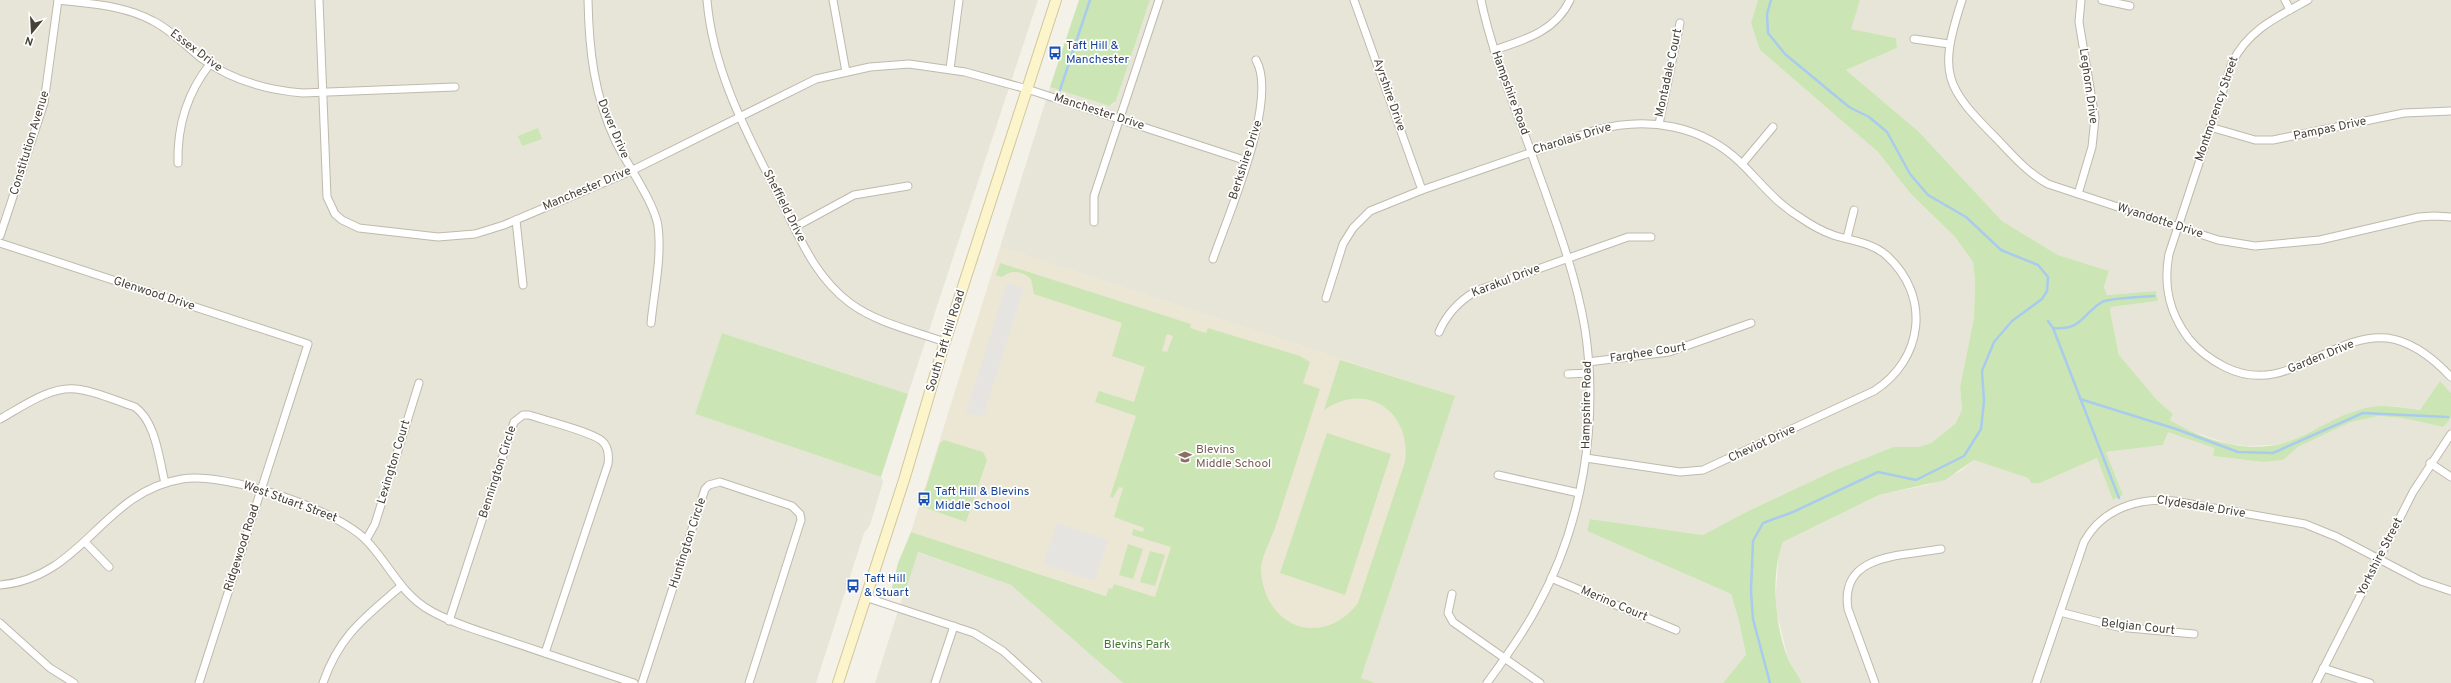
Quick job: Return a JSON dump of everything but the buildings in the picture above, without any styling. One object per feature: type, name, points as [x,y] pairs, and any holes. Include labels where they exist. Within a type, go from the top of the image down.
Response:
[{"type":"main road","name":"South Taft Hill Road","points":[[838,683],[904,480],[945,342],[1056,0]]},
{"type":"street","name":"Essex Drive","points":[[58,0],[116,8],[135,13],[167,30],[210,64],[226,74],[261,87],[285,92],[322,92],[455,86]]},
{"type":"street","name":"Constitution Avenue","points":[[0,236],[44,103],[58,0]]},
{"type":"street","name":"Manchester Drive","points":[[319,0],[326,191],[330,205],[342,220],[359,228],[444,237],[474,234],[516,220],[631,171],[816,79],[870,67],[908,64],[950,70],[1027,89],[1247,161]]},
{"type":"street","name":"Dover Drive","points":[[588,0],[589,39],[596,86],[606,118],[631,171],[649,203],[658,225],[658,258],[651,323]]},
{"type":"street","name":"Sheffield Drive","points":[[708,0],[713,38],[719,64],[739,117],[821,275],[850,303],[872,315],[945,342]]},
{"type":"street","points":[[833,0],[846,72]]},
{"type":"street","points":[[950,70],[959,0]]},
{"type":"street","points":[[1094,222],[1094,196],[1159,0]]},
{"type":"street","name":"Ayrshire Drive","points":[[1354,0],[1422,190]]},
{"type":"street","name":"Hampshire Road","points":[[1481,0],[1494,50],[1531,152],[1566,258],[1584,328],[1589,373],[1586,458],[1573,520],[1551,578],[1524,630],[1487,683]]},
{"type":"street","points":[[1494,50],[1540,33],[1561,15],[1570,0]]},
{"type":"street","name":"Wyandotte Drive","points":[[1962,0],[1949,44],[1949,72],[1955,90],[1965,106],[2033,175],[2048,184],[2177,227],[2238,244],[2272,246],[2320,240],[2419,217],[2451,217]]},
{"type":"street","name":"Leghorn Drive","points":[[2078,194],[2095,132],[2095,118],[2079,22],[2081,0]]},
{"type":"street","points":[[2102,0],[2130,6]]},
{"type":"street","points":[[2285,0],[2290,10]]},
{"type":"street","name":"Montmorency Street","points":[[2177,227],[2232,63],[2239,49],[2258,28],[2308,0]]},
{"type":"street","name":"Montadale Court","points":[[1659,124],[1680,23]]},
{"type":"street","points":[[1914,39],[1949,44]]},
{"type":"street","name":"Berkshire Drive","points":[[1213,259],[1258,127],[1263,100],[1261,70],[1256,60]]},
{"type":"street","points":[[178,163],[178,137],[182,118],[191,91],[210,64]]},
{"type":"street","name":"Pampas Drive","points":[[2210,127],[2256,140],[2273,140],[2404,113],[2451,111]]},
{"type":"street","name":"Charolais Drive","points":[[1326,298],[1343,244],[1353,228],[1370,211],[1422,190],[1531,152],[1612,126],[1659,124],[1688,130],[1702,136],[1726,150],[1742,164],[1784,207],[1815,227],[1869,245],[1886,255],[1902,275],[1909,287],[1916,313],[1916,327],[1912,347]]},
{"type":"street","points":[[1742,164],[1773,127]]},
{"type":"street","points":[[795,227],[854,195],[908,186]]},
{"type":"street","points":[[1847,238],[1854,210]]},
{"type":"street","points":[[516,220],[523,285]]},
{"type":"street","name":"Garden Drive","points":[[2177,227],[2166,270],[2166,288],[2171,306],[2178,323],[2194,345],[2218,364],[2241,373],[2275,374],[2288,372],[2364,340],[2387,338],[2414,346],[2451,377]]},
{"type":"street","name":"Karakul Drive","points":[[1439,332],[1450,311],[1466,296],[1566,258],[1628,237],[1651,237]]},
{"type":"street","name":"Glenwood Drive","points":[[0,243],[308,344]]},
{"type":"street","name":"Farghee Court","points":[[1588,362],[1674,351],[1752,323]]},
{"type":"street","name":"Ridgewood Road","points":[[199,683],[308,344]]},
{"type":"street","name":"Cheviot Drive","points":[[1586,458],[1680,472],[1703,470],[1874,391],[1895,374],[1912,347]]},
{"type":"street","points":[[1568,374],[1589,373]]},
{"type":"street","name":"Lexington Court","points":[[366,540],[375,524],[419,383]]},
{"type":"street","points":[[0,419],[25,405],[64,389],[86,391],[135,407],[141,412],[149,425],[165,483]]},
{"type":"street","name":"Bennington Circle","points":[[449,621],[514,422],[523,415],[529,415],[597,437],[606,446],[608,453],[608,464],[545,653]]},
{"type":"street","name":"Yorkshire Street","points":[[2316,683],[2430,463],[2451,434]]},
{"type":"street","points":[[2430,463],[2451,477]]},
{"type":"street","points":[[1498,476],[1579,493]]},
{"type":"street","name":"West Stuart Street","points":[[0,585],[22,582],[48,571],[85,542],[123,505],[137,495],[165,483],[197,478],[214,478],[260,490],[334,517],[366,540],[400,587],[428,610],[449,621],[634,683]]},
{"type":"street","name":"Huntington Circle","points":[[642,683],[705,489],[709,485],[720,482],[792,506],[800,514],[801,520],[749,683]]},
{"type":"street","name":"Clydesdale Drive","points":[[2036,683],[2090,530],[2100,520],[2116,510],[2144,500],[2174,501],[2305,524],[2421,580],[2451,591]]},
{"type":"street","points":[[85,542],[110,567]]},
{"type":"street","points":[[1875,683],[1848,609],[1846,599],[1850,581],[1856,572],[1869,563],[1941,549]]},
{"type":"street","name":"Merino Court","points":[[1551,578],[1676,630]]},
{"type":"street","points":[[323,683],[334,656],[351,630],[400,587]]},
{"type":"street","points":[[1452,594],[1448,613],[1453,622],[1540,683]]},
{"type":"street","points":[[865,597],[954,626],[990,642],[1038,683]]},
{"type":"street","name":"Belgian Court","points":[[2060,612],[2118,627],[2194,634]]},
{"type":"street","points":[[0,623],[50,668],[74,683]]},
{"type":"street","points":[[935,683],[954,626]]},
{"type":"street","points":[[2323,668],[2370,683]]},
{"type":"shaded area","points":[[0,0],[1038,0],[908,394],[722,333],[695,414],[881,477],[883,482],[870,525],[864,533],[816,683],[0,683]]},
{"type":"shaded area","points":[[1150,0],[1758,0],[1751,23],[1760,50],[1878,152],[1910,193],[1955,237],[1973,262],[1975,281],[1974,318],[1960,387],[1962,410],[1955,424],[1931,443],[1920,447],[1893,447],[1833,471],[1746,512],[1703,535],[1590,519],[1587,531],[1731,594],[1739,621],[1746,656],[1723,683],[1375,683],[1361,679],[1454,396],[1000,247],[1050,87],[1109,106],[1113,104],[1116,101]]},
{"type":"shaded area","points":[[1860,0],[2451,0],[2451,393],[2440,381],[2420,410],[2394,406],[2373,407],[2354,411],[2288,442],[2274,445],[2247,446],[2229,444],[2185,429],[2170,420],[2173,414],[2158,401],[2119,355],[2110,310],[2111,307],[2158,301],[2156,291],[2107,295],[2104,287],[2109,271],[2058,255],[2002,221],[1918,131],[1846,70],[1897,48],[1896,38],[1850,29]]},
{"type":"shaded area","name":"Blevins Middle School","points":[[1000,247],[1455,396],[1361,679],[911,532]]},
{"type":"shaded area","points":[[1007,283],[1024,288],[983,417],[966,412]]},
{"type":"shaded area","points":[[2379,416],[2402,418],[2442,427],[2451,418],[2451,683],[1802,683],[1788,659],[1775,605],[1779,551],[1783,542],[1879,495],[1927,485],[1961,471],[1974,460],[2028,478],[2031,483],[2040,483],[2097,458],[2114,500],[2123,495],[2106,452],[2163,445],[2168,431],[2214,448],[2213,456],[2263,462],[2283,460],[2298,447],[2351,422]]},
{"type":"shaded area","points":[[1057,523],[1108,540],[1094,581],[1043,564]]},
{"type":"shaded area","points":[[917,552],[1011,585],[1123,683],[875,683]]},
{"type":"green space","points":[[1079,0],[1150,0],[1116,101],[1109,106],[1050,87]]},
{"type":"green space","points":[[1758,0],[1860,0],[1851,29],[1896,38],[1897,48],[1846,70],[1918,131],[2002,221],[2058,255],[2109,271],[2104,287],[2107,295],[2156,291],[2158,301],[2111,307],[2110,310],[2119,355],[2158,401],[2173,414],[2170,420],[2197,434],[2226,443],[2257,447],[2272,446],[2298,438],[2349,413],[2371,407],[2384,406],[2420,410],[2440,381],[2451,393],[2451,418],[2443,427],[2402,418],[2379,416],[2351,422],[2298,447],[2283,460],[2263,462],[2213,456],[2214,448],[2168,432],[2163,445],[2106,452],[2123,495],[2113,500],[2097,458],[2040,483],[2031,483],[2028,478],[1974,460],[1945,480],[1879,495],[1783,542],[1776,570],[1775,585],[1777,616],[1788,659],[1802,683],[1723,683],[1746,655],[1739,621],[1731,594],[1587,531],[1590,519],[1703,535],[1746,512],[1833,471],[1893,447],[1919,447],[1931,443],[1955,424],[1962,410],[1960,387],[1974,318],[1975,281],[1973,262],[1955,237],[1910,193],[1878,152],[1760,50],[1751,23]]},
{"type":"green space","points":[[538,128],[542,139],[522,146],[518,136]]},
{"type":"green space","name":"Blevins Park","points":[[1000,263],[1191,324],[1190,328],[1206,333],[1208,328],[1300,356],[1310,362],[1303,383],[1320,389],[1275,528],[1261,566],[1265,591],[1273,607],[1284,618],[1298,626],[1313,628],[1329,625],[1344,617],[1358,603],[1405,462],[1405,444],[1401,429],[1394,416],[1383,406],[1370,400],[1356,398],[1340,402],[1324,410],[1340,360],[1455,396],[1361,678],[1375,683],[1123,683],[1011,585],[918,552],[904,595],[891,591],[898,563],[911,532],[1106,596],[1109,588],[1112,589],[1114,584],[1155,597],[1171,547],[1132,535],[1133,529],[1143,532],[1144,528],[1114,517],[1123,488],[1119,487],[1113,498],[1110,497],[1136,416],[1095,402],[1099,391],[1134,402],[1145,367],[1112,356],[1122,323],[1034,294],[1031,279],[1024,274],[1013,272],[1002,277],[996,275]],"holes":[[[1167,334],[1173,336],[1167,352],[1162,351]]]},
{"type":"green space","points":[[722,333],[908,394],[881,477],[695,414]]},
{"type":"green space","points":[[1327,433],[1391,454],[1345,595],[1280,573]]},
{"type":"green space","points":[[944,440],[983,452],[987,460],[966,522],[920,506],[940,443]]},
{"type":"green space","points":[[1128,544],[1143,549],[1133,579],[1119,575]]},
{"type":"green space","points":[[1150,551],[1165,555],[1155,586],[1140,582]]},
{"type":"waterway","points":[[1060,90],[1090,0]]},
{"type":"waterway","points":[[1770,683],[1753,619],[1751,591],[1753,541],[1763,523],[1793,512],[1878,472],[1916,480],[1964,456],[1981,429],[1984,401],[1982,371],[1994,342],[2012,321],[2042,299],[2047,291],[2048,277],[2038,265],[2001,250],[1966,217],[1928,195],[1910,174],[1887,132],[1869,117],[1849,107],[1785,54],[1768,33],[1767,14],[1771,0]]},
{"type":"waterway","points":[[2053,328],[2070,327],[2076,324],[2102,302],[2154,296]]},
{"type":"waterway","points":[[2048,321],[2053,328],[2119,498]]},
{"type":"waterway","points":[[2080,399],[2176,429],[2238,452],[2273,453],[2363,413],[2448,417]]},
{"type":"place","name":"Taft Hill & Manchester","points":[[1055,53]]},
{"type":"place","name":"Blevins Middle School","points":[[1185,457]]},
{"type":"place","name":"Taft Hill & Blevins Middle School","points":[[924,499]]},
{"type":"place","name":"Taft Hill & Stuart","points":[[853,586]]}]
